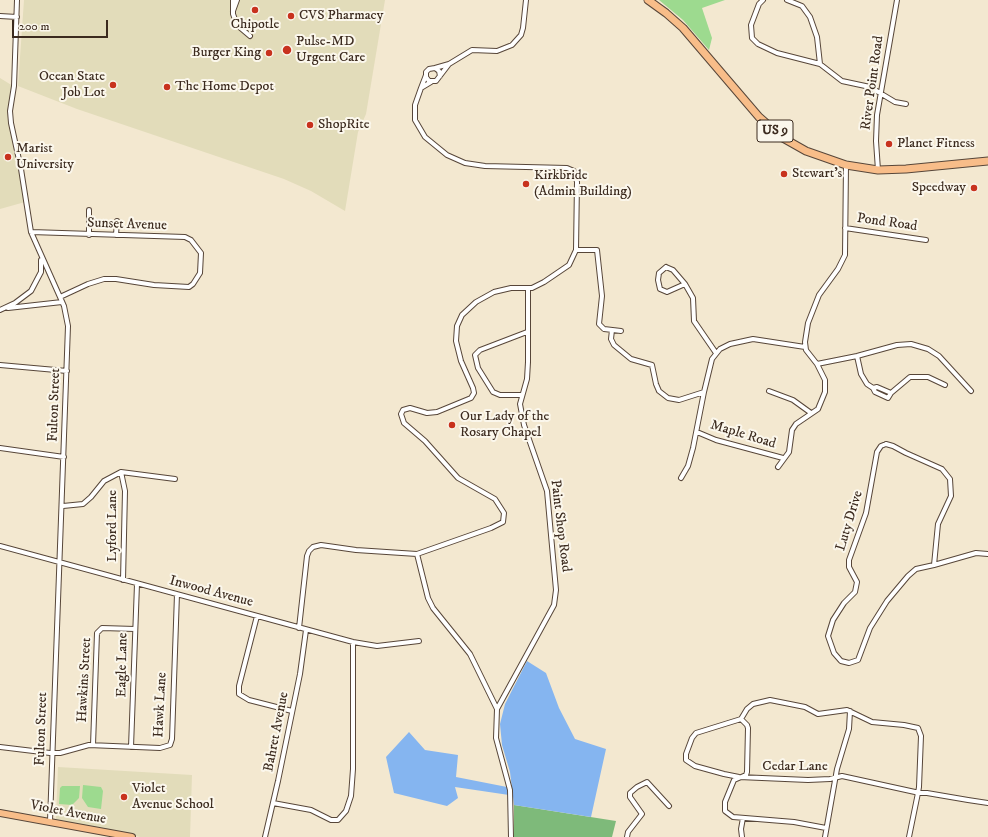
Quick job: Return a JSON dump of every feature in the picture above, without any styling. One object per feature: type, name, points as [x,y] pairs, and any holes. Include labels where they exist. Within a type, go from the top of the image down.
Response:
[{"type":"highway","name":"US 9","points":[[648,0],[679,24],[754,113],[776,133],[810,153],[846,165],[878,170],[906,169],[988,161]]},
{"type":"main road","name":"Violet Avenue","points":[[0,813],[132,837]]},
{"type":"street","name":"Fulton Street","points":[[18,0],[10,115],[31,232],[61,299],[68,322],[63,506],[50,821]]},
{"type":"street","points":[[233,0],[232,12],[237,25],[250,36]]},
{"type":"street","points":[[232,12],[237,0]]},
{"type":"street","points":[[421,88],[431,82],[436,81],[449,64],[472,50],[497,51],[512,45],[521,35],[526,0]]},
{"type":"street","points":[[763,0],[759,4],[751,25],[752,38],[758,44],[777,53],[820,64],[842,80],[870,88],[898,103],[906,104]]},
{"type":"street","points":[[786,0],[802,6],[810,17],[817,37],[820,64]]},
{"type":"street","name":"River Point Road","points":[[878,170],[876,132],[880,94],[897,0]]},
{"type":"street","points":[[0,16],[16,17]]},
{"type":"street","points":[[299,628],[307,556],[311,548],[321,545],[417,554],[497,526],[503,522],[504,515],[500,506],[491,496],[464,483],[455,476],[425,441],[403,421],[402,412],[410,408],[433,413],[471,398],[473,395],[473,388],[461,361],[456,340],[456,330],[459,319],[471,305],[485,296],[506,289],[528,288],[544,282],[564,269],[571,262],[576,250],[577,182],[574,171],[568,168],[485,166],[459,161],[447,155],[425,137],[415,120],[415,105],[429,68],[449,64]]},
{"type":"street","points":[[435,68],[439,71],[440,76]]},
{"type":"street","points":[[426,75],[427,79],[431,82]]},
{"type":"street","points":[[778,467],[783,458],[789,452],[792,430],[796,424],[821,404],[825,392],[825,380],[817,364],[805,347],[808,323],[819,295],[844,260],[846,165]]},
{"type":"street","points":[[89,210],[89,234]]},
{"type":"street","points":[[116,235],[117,221]]},
{"type":"street","name":"Pond Road","points":[[845,228],[926,240]]},
{"type":"street","name":"Sunset Avenue","points":[[31,232],[185,237],[198,246],[201,253],[201,266],[197,278],[189,287],[154,285],[116,279],[104,279],[88,284],[61,299]]},
{"type":"street","points":[[576,250],[597,250],[602,296],[598,324],[603,328],[621,331]]},
{"type":"street","points":[[0,310],[24,297],[34,287],[42,269],[40,254]]},
{"type":"street","points":[[685,284],[667,292],[662,291],[658,286],[659,273],[666,267],[672,268],[685,284],[693,298],[694,321],[716,353]]},
{"type":"street","name":"Paint Shop Road","points":[[497,709],[501,705],[554,605],[556,590],[547,492],[523,420],[520,404],[527,375],[528,288]]},
{"type":"street","points":[[0,310],[61,299]]},
{"type":"street","points":[[612,330],[611,339],[614,346],[631,359],[652,365],[656,384],[662,393],[668,398],[679,400],[704,392]]},
{"type":"street","points":[[521,395],[500,395],[493,392],[478,368],[475,355],[480,350],[527,332]]},
{"type":"street","points":[[681,478],[688,466],[697,432],[698,419],[708,372],[716,353],[730,344],[746,339],[805,347]]},
{"type":"street","points":[[817,364],[857,356],[897,345],[919,346],[939,356],[971,391]]},
{"type":"street","points":[[857,356],[861,374],[867,384],[873,388],[875,392],[888,398],[891,393],[910,377],[928,377],[945,385]]},
{"type":"street","points":[[0,365],[67,371]]},
{"type":"street","points":[[769,391],[793,400],[811,413]]},
{"type":"street","name":"Maple Road","points":[[697,432],[716,440],[783,458]]},
{"type":"street","name":"Luty Drive","points":[[934,565],[938,524],[951,496],[950,479],[940,468],[893,446],[883,445],[877,452],[866,513],[849,563],[857,586],[855,592],[844,603],[834,618],[829,630],[828,642],[838,658],[849,663],[858,660],[870,628],[892,594],[916,569],[934,565],[976,553],[988,554]]},
{"type":"street","points":[[0,448],[64,457]]},
{"type":"street","points":[[63,506],[82,504],[91,497],[104,481],[121,472],[175,479]]},
{"type":"street","name":"Lyford Lane","points":[[121,472],[125,491],[123,580]]},
{"type":"street","name":"Inwood Avenue","points":[[0,546],[353,642],[377,646],[419,641]]},
{"type":"street","points":[[417,554],[428,598],[433,608],[470,654],[497,709],[496,738],[510,790],[511,837]]},
{"type":"street","name":"Eagle Lane","points":[[131,747],[137,584]]},
{"type":"street","name":"Hawk Lane","points":[[52,753],[79,746],[93,745],[164,748],[171,743],[177,594]]},
{"type":"street","points":[[258,616],[239,686],[239,694],[248,700],[292,711]]},
{"type":"street","name":"Hawkins Street","points":[[93,745],[97,633],[102,628],[135,630]]},
{"type":"street","name":"Bahret Avenue","points":[[265,837],[292,711],[306,630]]},
{"type":"street","points":[[273,803],[311,810],[337,821],[346,811],[351,796],[353,770],[353,642]]},
{"type":"street","points":[[826,828],[794,822],[730,816],[724,807],[734,780],[746,775],[747,772],[748,728],[747,725],[741,720],[747,709],[753,704],[770,700],[805,707],[818,714],[850,711],[872,722],[913,726],[918,728],[922,736],[918,793],[909,837]]},
{"type":"street","points":[[825,837],[835,778],[849,729],[850,711]]},
{"type":"street","name":"Cedar Lane","points":[[741,720],[696,734],[692,738],[686,758],[691,764],[739,777],[808,780],[842,776],[918,793],[988,803]]},
{"type":"street","points":[[0,747],[52,753]]},
{"type":"street","points":[[627,837],[628,832],[642,814],[630,797],[632,790],[647,782],[669,806]]},
{"type":"street","points":[[742,837],[741,829],[743,818]]},
{"type":"shaded area","points":[[24,0],[385,0],[366,114],[358,132],[345,211],[311,191],[284,179],[77,109],[18,86]]},
{"type":"shaded area","name":"Marist University","points":[[0,78],[13,86],[9,124],[25,202],[0,209]]},
{"type":"shaded area","name":"Violet Avenue School","points":[[58,767],[192,775],[190,837],[140,837],[56,819]]},
{"type":"green space","points":[[659,0],[725,0],[702,8],[712,38],[709,50],[683,20]]},
{"type":"green space","points":[[83,785],[101,787],[103,791],[101,809],[88,807],[82,798]]},
{"type":"green space","points":[[62,786],[80,786],[79,798],[72,805],[59,804],[60,788]]},
{"type":"green space","points":[[514,805],[616,821],[612,837],[514,837]]},
{"type":"water","points":[[527,661],[546,673],[559,708],[575,739],[606,749],[591,817],[514,805],[510,772],[502,745],[500,724],[505,704]]},
{"type":"water","points":[[409,732],[425,750],[458,755],[456,777],[507,787],[509,795],[455,787],[458,798],[447,806],[394,793],[386,757]]},
{"type":"place","name":"Chipotle","points":[[255,10]]},
{"type":"place","name":"CVS Pharmacy","points":[[291,16]]},
{"type":"place","name":"Pulse-MD Urgent Care","points":[[287,50]]},
{"type":"place","name":"Burger King","points":[[269,53]]},
{"type":"place","name":"Ocean State Job Lot","points":[[113,85]]},
{"type":"place","name":"The Home Depot","points":[[167,87]]},
{"type":"place","name":"ShopRite","points":[[310,125]]},
{"type":"place","name":"Planet Fitness","points":[[889,144]]},
{"type":"place","name":"Marist University","points":[[8,157]]},
{"type":"place","name":"Stewart's","points":[[784,174]]},
{"type":"place","name":"Kirkbride (Admin Building)","points":[[526,184]]},
{"type":"place","name":"Speedway","points":[[974,188]]},
{"type":"place","name":"Our Lady of the Rosary Chapel","points":[[452,425]]},
{"type":"place","name":"Violet Avenue School","points":[[124,797]]}]
